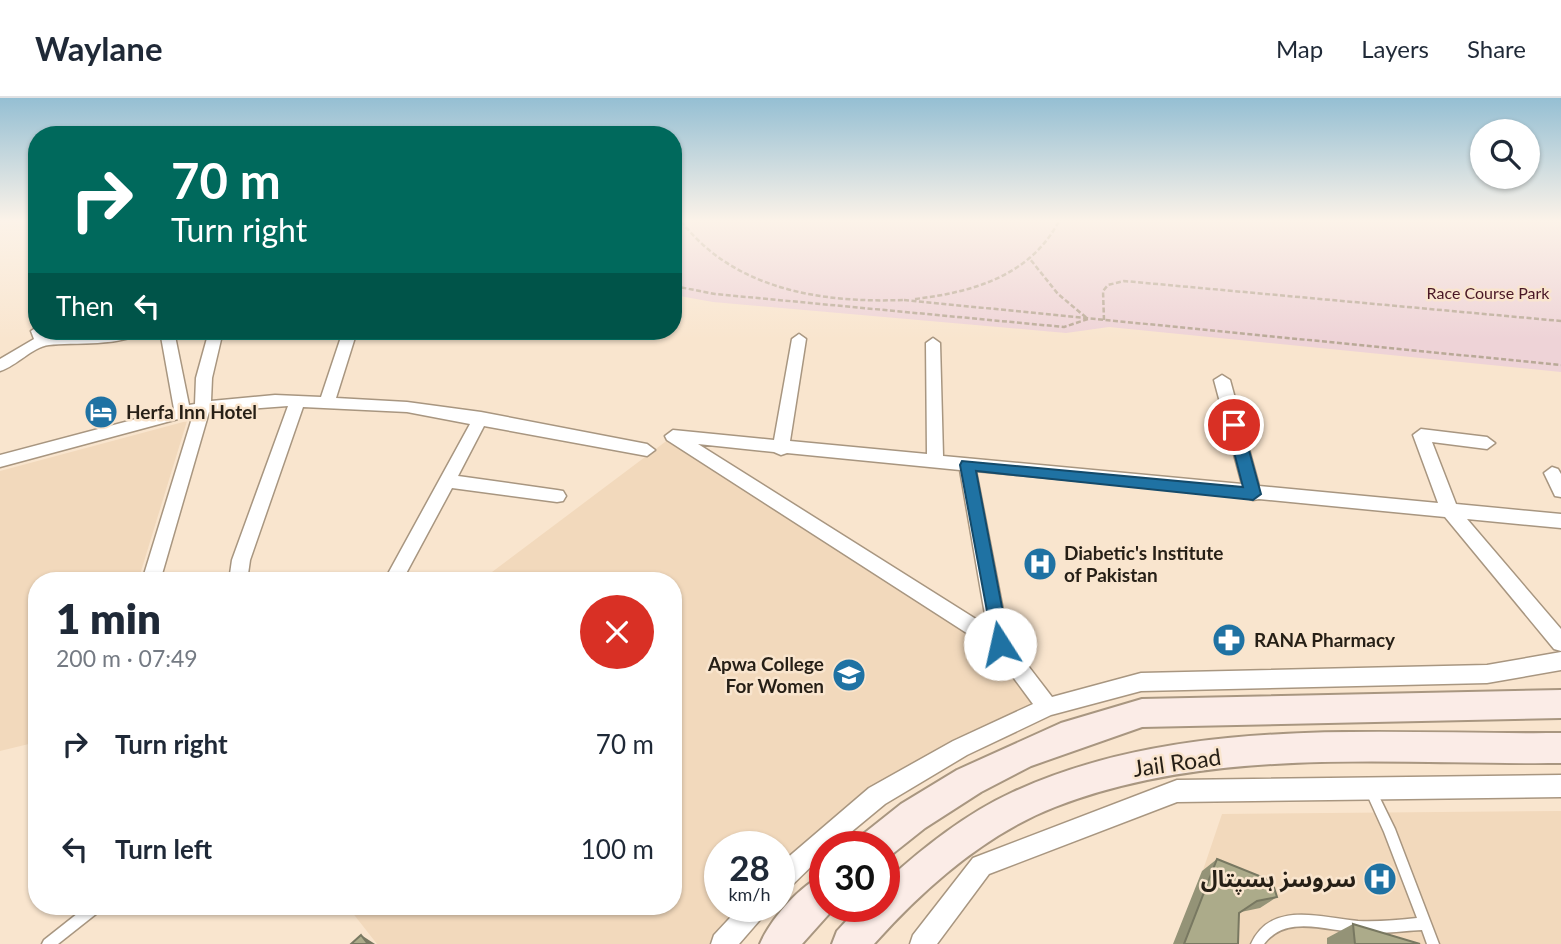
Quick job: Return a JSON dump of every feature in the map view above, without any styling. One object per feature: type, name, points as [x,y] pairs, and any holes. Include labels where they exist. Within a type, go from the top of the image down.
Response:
[{"type":"main road","points":[[894,831],[968,781],[1020,755],[1061,738],[1142,713],[1561,704]]},
{"type":"main road","name":"Jail Road","points":[[850,944],[936,859],[1008,812],[1051,792],[1102,775],[1163,762],[1289,749],[1561,748]]},
{"type":"main road","points":[[778,944],[809,909]]},
{"type":"street","points":[[0,366],[28,338]]},
{"type":"street","points":[[781,449],[799,339]]},
{"type":"street","points":[[169,340],[182,412]]},
{"type":"street","points":[[153,572],[203,407],[204,378],[214,340]]},
{"type":"street","points":[[327,401],[347,340]]},
{"type":"street","points":[[933,343],[935,462]]},
{"type":"street","points":[[1222,380],[1253,494]]},
{"type":"street","points":[[0,461],[182,412],[247,401],[327,401],[407,407],[481,418],[647,450]]},
{"type":"street","points":[[239,572],[241,560],[297,402]]},
{"type":"street","points":[[398,572],[481,418]]},
{"type":"street","points":[[795,864],[877,796],[960,748],[1048,707],[1140,682],[1487,674],[1559,660],[1450,511],[1421,435],[1487,443]]},
{"type":"street","points":[[1048,707],[1000,644],[673,436],[781,449],[1561,521]]},
{"type":"street","points":[[967,465],[1000,644]]},
{"type":"street","points":[[1552,472],[1561,491]]},
{"type":"street","points":[[448,481],[557,496]]},
{"type":"street","points":[[922,944],[981,866],[1177,791],[1561,786]]},
{"type":"street","points":[[723,944],[743,922]]},
{"type":"lane","points":[[1370,790],[1402,861],[1433,944]]},
{"type":"lane","points":[[48,944],[85,915]]},
{"type":"lane","points":[[1257,944],[1279,923],[1303,920],[1358,927],[1424,924]]},
{"type":"path","points":[[723,260],[764,282],[828,298],[904,300],[1561,365]]},
{"type":"path","points":[[904,300],[974,287],[1001,277],[1028,260]]},
{"type":"path","points":[[1031,260],[1058,294],[1088,319]]},
{"type":"path","points":[[1104,320],[1103,291],[1108,285],[1124,281],[1561,321]]},
{"type":"path","points":[[682,288],[715,294],[1064,327],[1088,319]]},
{"type":"path","points":[[872,309],[878,301]]},
{"type":"shaded area","points":[[187,421],[141,572],[28,572],[28,744],[0,751],[0,471]]},
{"type":"shaded area","name":"Apwa College For Women","points":[[673,436],[1000,644],[1048,707],[960,748],[842,831],[809,831],[809,854],[795,864],[795,831],[704,831],[704,922],[743,922],[723,944],[377,944],[354,915],[682,915],[682,572],[492,572]]},
{"type":"shaded area","name":"سروسز ہسپتال","points":[[1561,811],[1561,944],[1178,944],[1222,814]]},
{"type":"green space","name":"Race Course Park","points":[[682,260],[1561,260],[1561,372],[1109,327],[1066,333],[713,302],[682,296]]},
{"type":"building","points":[[1217,859],[1272,881],[1277,897],[1257,901],[1239,913],[1238,944],[1184,944]]},
{"type":"building","points":[[1353,924],[1420,944],[1355,944]]},
{"type":"building","points":[[361,935],[368,944],[351,944]]},
{"type":"place","name":"Herfa Inn Hotel","points":[[101,412]]},
{"type":"place","name":"Diabetic's Institute of Pakistan","points":[[1040,564]]},
{"type":"place","name":"RANA Pharmacy","points":[[1229,640]]},
{"type":"place","name":"Apwa College For Women","points":[[849,675]]},
{"type":"place","name":"سروسز ہسپتال","points":[[1380,879]]},
{"type":"route","points":[[1000,644],[967,465],[1253,494],[1234,425]]}]
